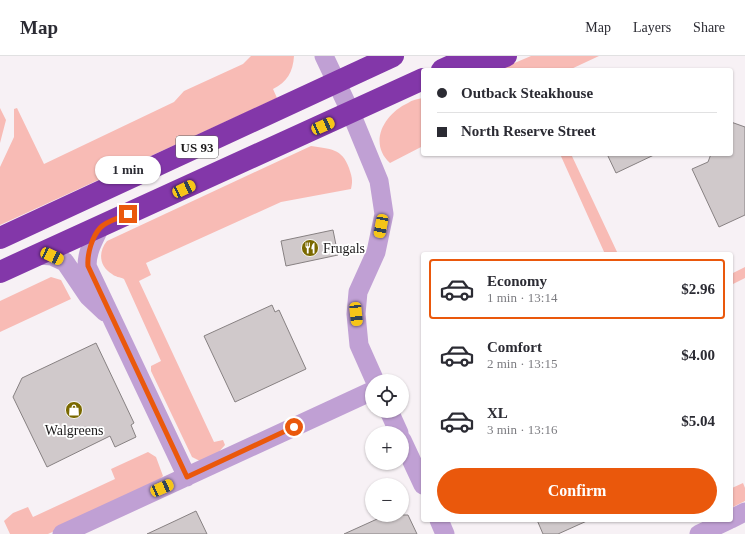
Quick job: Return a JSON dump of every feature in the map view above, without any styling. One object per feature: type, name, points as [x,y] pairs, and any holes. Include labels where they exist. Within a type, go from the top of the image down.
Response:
[{"type":"highway","name":"US 93","points":[[0,238],[393,56]]},
{"type":"highway","points":[[446,68],[473,56]]},
{"type":"highway","points":[[473,68],[506,56]]},
{"type":"highway","name":"US 93","points":[[0,272],[421,80]]},
{"type":"street","points":[[324,56],[351,113],[379,181],[384,214],[376,252],[358,292],[356,314],[359,345],[372,374]]},
{"type":"street","points":[[100,227],[91,244],[87,258],[88,266],[187,477]]},
{"type":"street","points":[[38,255],[52,256],[65,262],[88,296],[113,320]]},
{"type":"street","points":[[62,534],[365,394]]},
{"type":"street","points":[[409,455],[421,481]]},
{"type":"street","points":[[733,518],[745,512]]},
{"type":"street","points":[[440,522],[445,534]]},
{"type":"street","points":[[699,534],[726,522]]},
{"type":"shaded area","points":[[251,56],[294,56],[291,72],[286,80],[273,89],[277,98],[0,225],[0,167],[14,137],[14,109],[17,108],[44,164],[174,102],[184,91],[243,64]]},
{"type":"shaded area","points":[[531,56],[599,56],[573,68],[503,68]]},
{"type":"shaded area","points":[[421,98],[421,147],[390,163],[383,155],[380,147],[382,130],[392,114],[399,108]]},
{"type":"shaded area","points":[[0,108],[6,120],[0,143]]},
{"type":"shaded area","points":[[311,146],[330,149],[339,153],[343,157],[349,168],[351,176],[351,189],[281,202],[146,263],[151,275],[139,281],[214,442],[223,440],[225,445],[216,455],[200,461],[192,457],[151,371],[151,366],[161,361],[124,279],[113,275],[104,267],[101,259],[102,250],[107,241]]},
{"type":"shaded area","points":[[561,156],[572,156],[617,252],[604,252]]},
{"type":"shaded area","points":[[745,267],[745,278],[733,284],[733,273]]},
{"type":"shaded area","points":[[51,277],[61,280],[71,299],[0,332],[0,301]]},
{"type":"shaded area","points":[[148,452],[156,457],[163,476],[152,487],[48,534],[10,534],[4,521],[13,513],[28,507],[33,517],[115,479],[111,469]]},
{"type":"shaded area","points":[[743,483],[745,488],[745,501],[733,507],[733,488]]},
{"type":"building","points":[[733,123],[745,127],[745,215],[719,227],[692,169],[708,162],[710,156],[733,156]]},
{"type":"building","points":[[608,156],[652,156],[616,173]]},
{"type":"building","name":"Frugals","points":[[333,230],[338,255],[286,266],[281,241]]},
{"type":"building","points":[[272,305],[275,312],[279,310],[306,369],[235,402],[204,336]]},
{"type":"building","name":"Walgreens","points":[[96,343],[134,423],[131,425],[136,437],[115,447],[110,436],[47,467],[13,397],[22,378]]},
{"type":"building","points":[[196,511],[207,534],[147,534],[177,520]]},
{"type":"building","points":[[409,517],[417,534],[344,534],[371,522],[409,522]]},
{"type":"building","points":[[538,522],[585,522],[558,534],[543,534]]},
{"type":"place","name":"Frugals","points":[[310,248]]},
{"type":"place","name":"Walgreens","points":[[74,410]]},
{"type":"route","points":[[128,214],[100,227],[91,244],[87,258],[88,266],[187,477],[294,427]]}]
